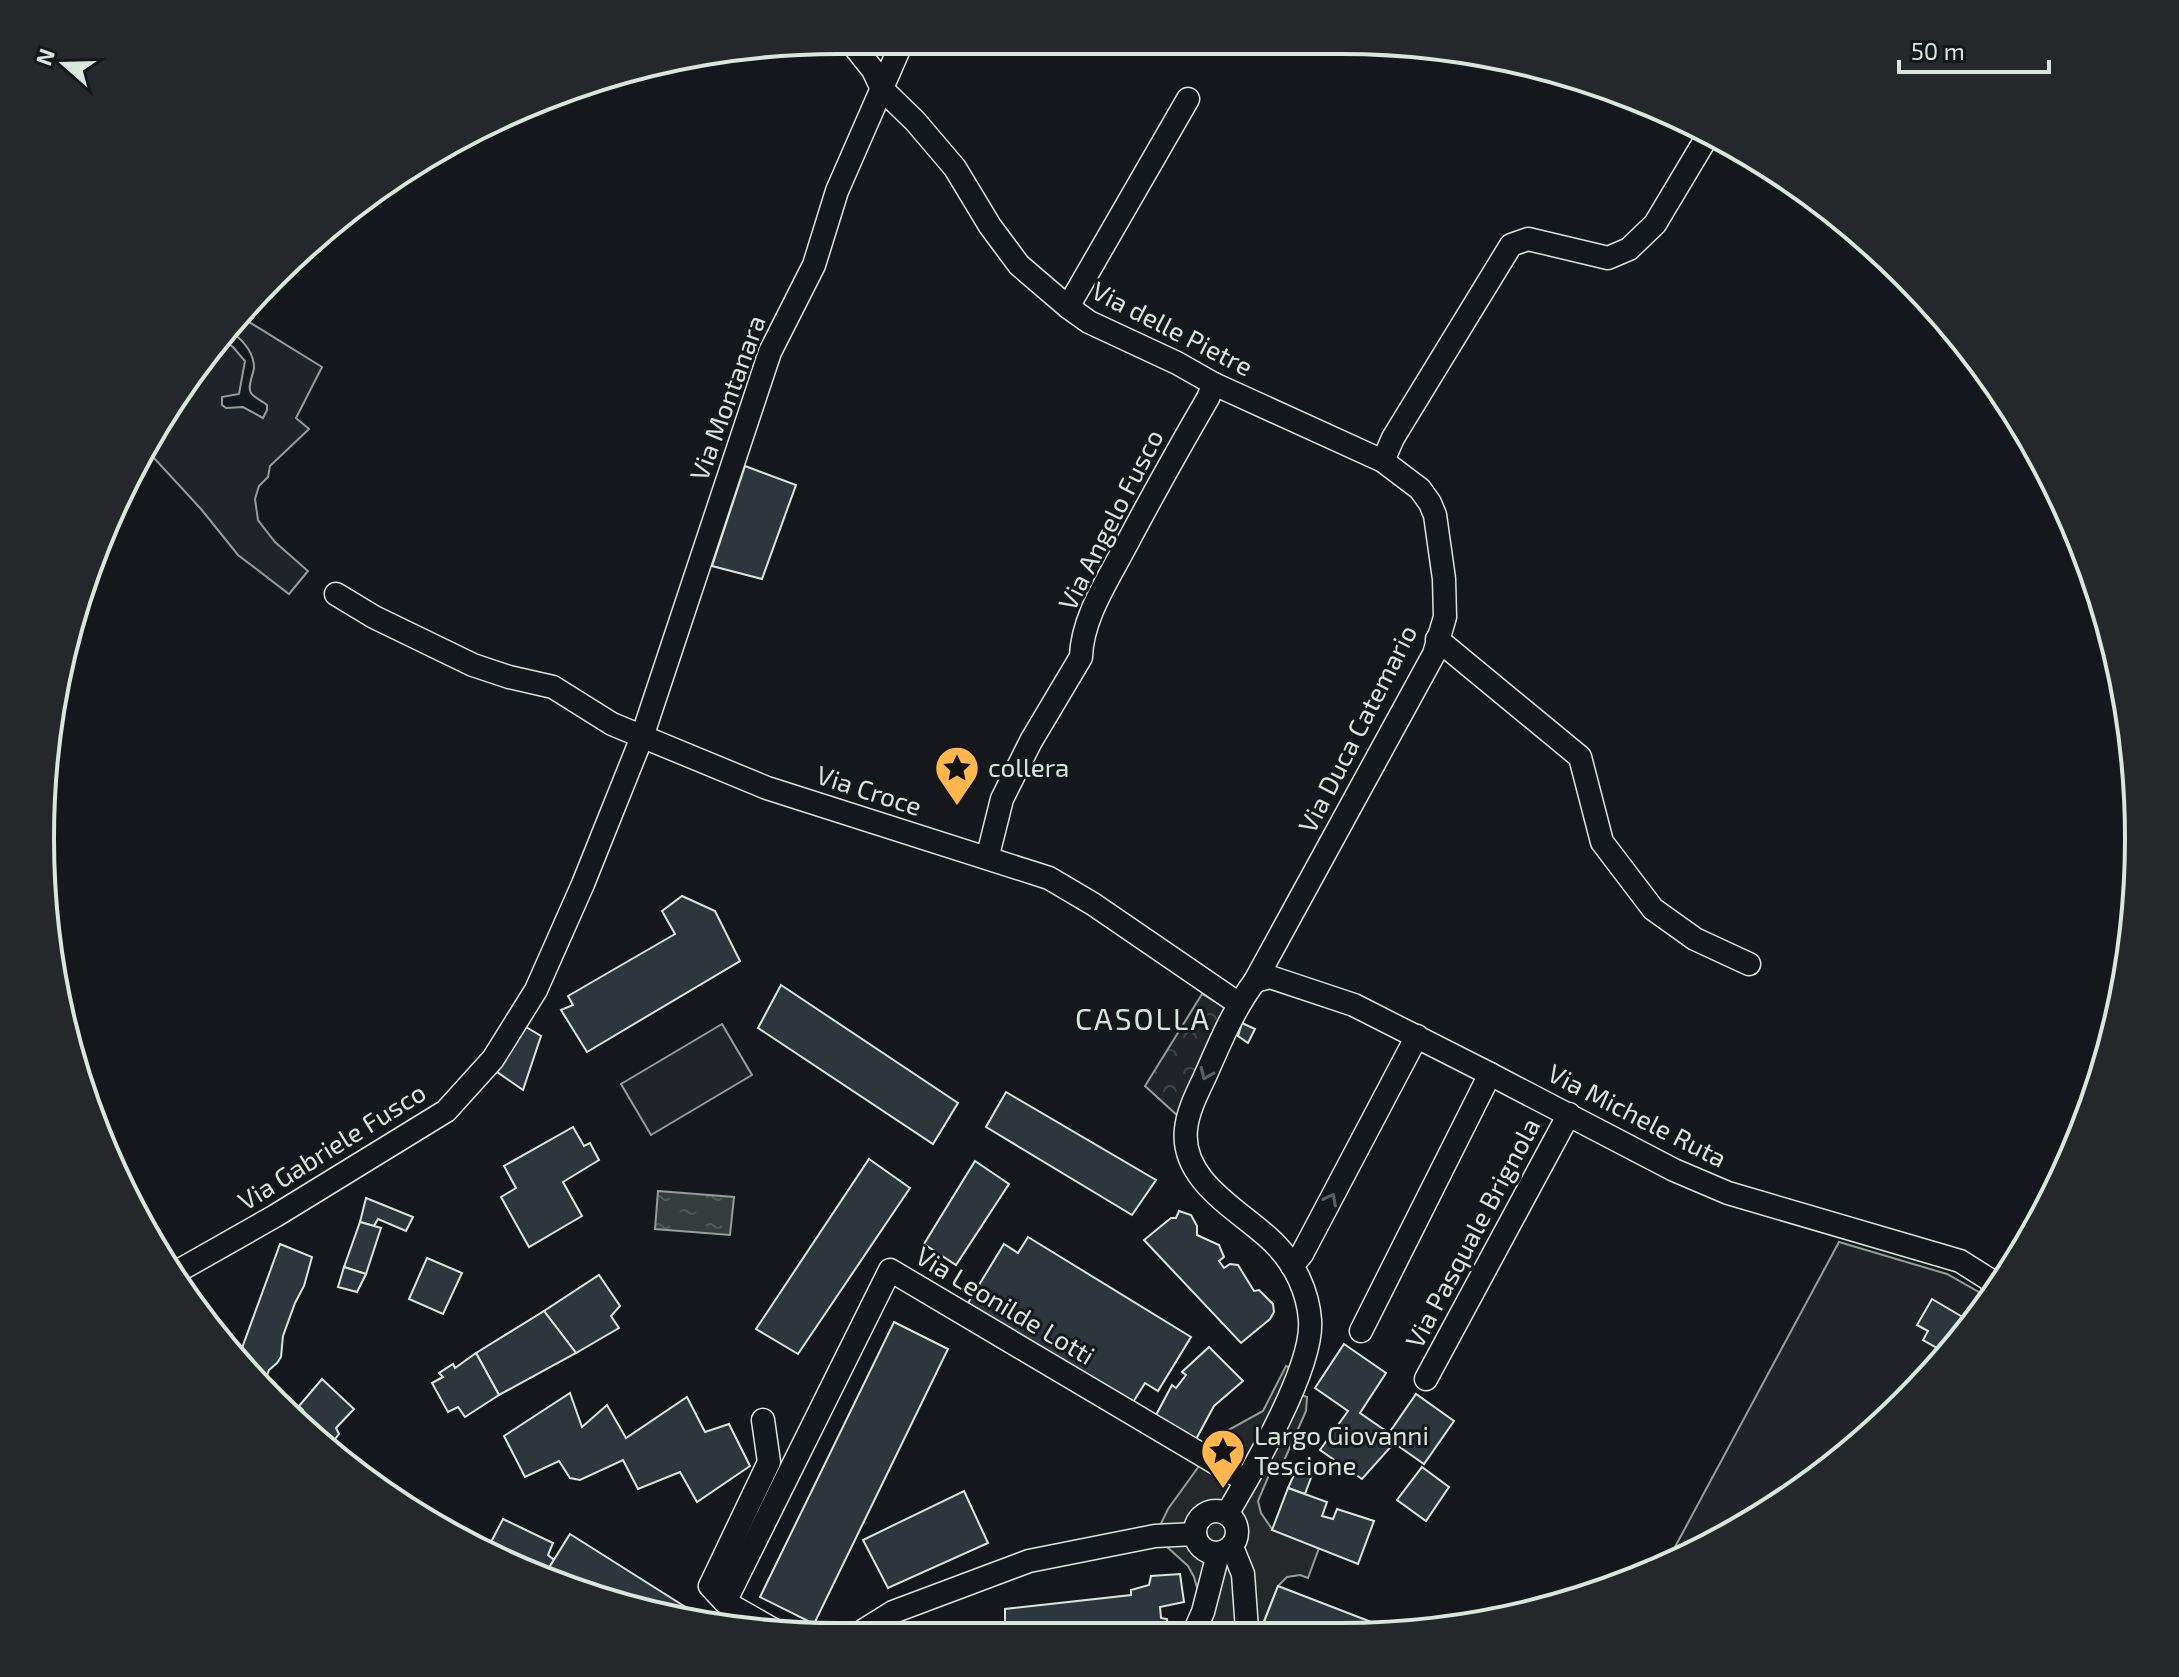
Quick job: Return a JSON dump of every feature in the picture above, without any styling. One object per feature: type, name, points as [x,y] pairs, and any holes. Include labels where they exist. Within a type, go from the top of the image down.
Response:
[{"type":"street","name":"Via delle Pietre","points":[[860,54],[873,70],[882,89],[915,121],[955,168],[990,226],[1019,265],[1068,307],[1089,322],[1214,384],[1383,461]]},
{"type":"street","name":"Via Montanara","points":[[642,737],[770,352],[814,265],[837,191],[897,54]]},
{"type":"street","points":[[1068,307],[1188,99]]},
{"type":"street","points":[[1383,461],[1393,438],[1511,245],[1528,239],[1608,258],[1629,249],[1655,224],[1703,143]]},
{"type":"street","name":"Via Angelo Fusco","points":[[989,858],[1002,799],[1031,741],[1081,657],[1081,641],[1095,604],[1214,384]]},
{"type":"street","name":"Via Duca Catemario","points":[[1292,1266],[1276,1245],[1199,1175],[1188,1152],[1185,1132],[1190,1110],[1239,1004],[1255,981],[1434,654],[1445,617],[1444,579],[1435,515],[1420,489],[1383,461]]},
{"type":"street","name":"Via Croce","points":[[336,594],[374,617],[473,665],[553,687],[612,724],[767,788],[1049,878],[1093,904],[1239,1004]]},
{"type":"street","points":[[1437,639],[1580,757],[1602,842],[1653,909],[1695,939],[1749,964]]},
{"type":"street","name":"Via Gabriele Fusco","points":[[183,1268],[275,1216],[446,1111],[493,1059],[548,966],[642,737]]},
{"type":"street","name":"Via Michele Ruta","points":[[1255,981],[1270,977],[1354,1005],[1674,1170],[1728,1193],[1960,1261],[1989,1279]]},
{"type":"street","points":[[1227,1514],[1284,1410],[1306,1350],[1310,1322],[1302,1281],[1292,1266],[1302,1254],[1417,1036]]},
{"type":"street","points":[[1361,1331],[1490,1074]]},
{"type":"street","name":"Via Pasquale Brignola","points":[[1426,1379],[1569,1114]]},
{"type":"street","name":"Via Leonilde Lotti","points":[[725,1602],[890,1270],[1246,1481]]},
{"type":"street","points":[[752,1618],[725,1602],[710,1586],[769,1462],[763,1420]]},
{"type":"street","points":[[1198,1623],[1225,1550],[1237,1537],[1236,1524],[1227,1514],[1214,1511],[1202,1516],[1195,1527],[1200,1546],[1205,1551],[1225,1550]]},
{"type":"street","points":[[875,1623],[893,1612],[1029,1561],[1155,1536],[1195,1534]]},
{"type":"street","points":[[1225,1550],[1243,1574],[1246,1623]]},
{"type":"green space","points":[[248,322],[322,367],[296,418],[309,429],[270,466],[268,477],[259,486],[255,499],[258,520],[275,542],[308,571],[289,594],[238,555],[153,457],[186,403],[230,345],[245,361],[239,394],[222,397],[222,405],[226,408],[243,407],[263,418],[267,405],[251,393],[254,368],[250,352],[236,336]]},
{"type":"green space","points":[[1202,994],[1226,1008],[1178,1116],[1145,1086]]},
{"type":"green space","points":[[722,1024],[752,1075],[651,1135],[621,1084]]},
{"type":"green space","points":[[1839,1242],[1947,1274],[1980,1293],[1930,1356],[1858,1428],[1776,1491],[1733,1518],[1675,1548]]},
{"type":"shaded area","name":"Largo Giovanni Tescione","points":[[1286,1366],[1307,1376],[1301,1395],[1307,1397],[1306,1411],[1283,1463],[1275,1461],[1258,1501],[1261,1513],[1272,1529],[1319,1548],[1308,1578],[1300,1575],[1287,1577],[1278,1586],[1263,1623],[1189,1623],[1198,1591],[1194,1577],[1188,1566],[1155,1536],[1168,1509],[1223,1433],[1263,1411]]},
{"type":"water","points":[[658,1191],[734,1197],[730,1235],[655,1229]]},
{"type":"building","points":[[745,466],[796,485],[762,579],[712,566]]},
{"type":"building","points":[[682,896],[715,911],[740,961],[587,1052],[561,1010],[573,1005],[568,996],[675,934],[662,911]]},
{"type":"building","points":[[781,985],[958,1103],[933,1144],[758,1028]]},
{"type":"building","points":[[1242,1023],[1255,1029],[1248,1043],[1238,1036]]},
{"type":"building","points":[[526,1027],[541,1036],[523,1090],[497,1072]]},
{"type":"building","points":[[1006,1092],[1156,1180],[1132,1215],[986,1127]]},
{"type":"building","points":[[573,1127],[584,1146],[590,1143],[599,1160],[563,1182],[582,1216],[529,1247],[501,1197],[516,1188],[504,1166]]},
{"type":"building","points":[[869,1159],[910,1188],[798,1354],[756,1329]]},
{"type":"building","points":[[975,1161],[1009,1184],[956,1265],[924,1244]]},
{"type":"building","points":[[366,1198],[413,1217],[406,1231],[378,1219],[374,1226],[360,1222]]},
{"type":"building","points":[[1179,1211],[1191,1215],[1197,1226],[1197,1235],[1219,1245],[1224,1257],[1219,1261],[1224,1268],[1230,1264],[1238,1265],[1254,1291],[1259,1290],[1273,1304],[1274,1312],[1270,1319],[1241,1343],[1144,1240],[1171,1218],[1176,1218]]},
{"type":"building","points":[[360,1222],[381,1228],[366,1274],[344,1267]]},
{"type":"building","points":[[1028,1237],[1191,1337],[1158,1391],[1145,1383],[1132,1404],[968,1303],[1004,1244],[1018,1253]]},
{"type":"building","points":[[280,1244],[312,1257],[304,1286],[283,1336],[281,1357],[267,1375],[242,1348]]},
{"type":"building","points":[[427,1258],[462,1273],[443,1314],[409,1299]]},
{"type":"building","points":[[344,1267],[366,1274],[357,1292],[338,1287]]},
{"type":"building","points":[[599,1275],[620,1306],[611,1316],[619,1328],[576,1353],[544,1311]]},
{"type":"building","points":[[1932,1299],[1962,1317],[1937,1348],[1923,1340],[1928,1331],[1917,1325]]},
{"type":"building","points":[[544,1311],[576,1353],[499,1395],[476,1353]]},
{"type":"building","points":[[894,1322],[948,1349],[815,1622],[760,1597]]},
{"type":"building","points":[[1344,1344],[1386,1373],[1360,1413],[1389,1433],[1416,1394],[1454,1421],[1424,1464],[1394,1443],[1362,1479],[1320,1450],[1348,1411],[1315,1388]]},
{"type":"building","points":[[1209,1347],[1243,1381],[1214,1406],[1195,1441],[1155,1417],[1172,1385],[1176,1388],[1186,1375],[1182,1372]]},
{"type":"building","points":[[476,1353],[499,1395],[465,1417],[458,1407],[448,1412],[432,1383],[443,1377],[439,1373],[453,1364],[455,1368]]},
{"type":"building","points":[[322,1379],[354,1409],[336,1428],[339,1434],[335,1439],[299,1406]]},
{"type":"building","points":[[570,1393],[582,1427],[607,1405],[626,1438],[687,1397],[705,1432],[729,1424],[750,1466],[697,1502],[680,1472],[638,1489],[623,1460],[580,1480],[570,1478],[559,1461],[525,1477],[504,1436]]},
{"type":"building","points":[[1422,1467],[1449,1487],[1426,1521],[1397,1500]]},
{"type":"building","points":[[1297,1468],[1312,1475],[1305,1494],[1288,1488]]},
{"type":"building","points":[[1288,1488],[1327,1502],[1322,1516],[1333,1519],[1337,1509],[1374,1521],[1358,1564],[1272,1530]]},
{"type":"building","points":[[964,1491],[988,1543],[888,1588],[863,1540]]},
{"type":"building","points":[[503,1519],[553,1543],[548,1555],[554,1560],[549,1567],[491,1542]]},
{"type":"building","points":[[570,1534],[688,1608],[635,1596],[549,1567]]},
{"type":"building","points":[[1180,1574],[1184,1602],[1160,1607],[1161,1618],[1167,1619],[1167,1623],[1005,1623],[1005,1609],[1131,1595],[1131,1590],[1149,1585],[1151,1576]]},
{"type":"building","points":[[1278,1586],[1371,1622],[1340,1623],[1264,1623]]},
{"type":"place","name":"collera","points":[[957,807]]},
{"type":"place","name":"Largo Giovanni Tescione","points":[[1223,1490]]},
{"type":"district","name":"CASOLLA","points":[[1143,1020]]}]
